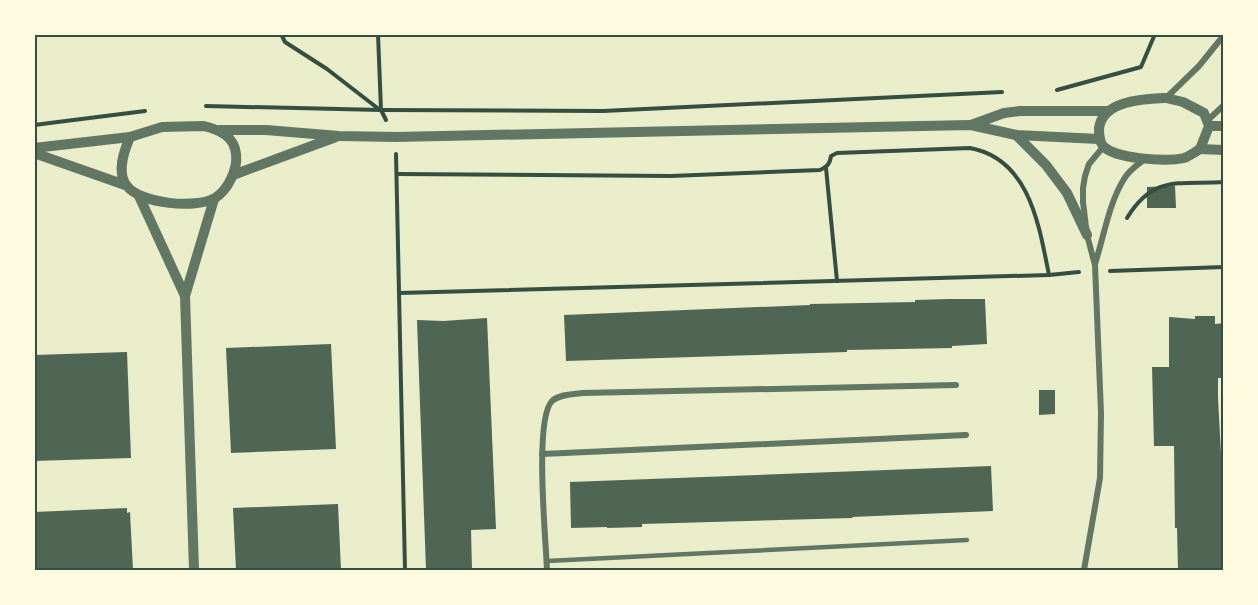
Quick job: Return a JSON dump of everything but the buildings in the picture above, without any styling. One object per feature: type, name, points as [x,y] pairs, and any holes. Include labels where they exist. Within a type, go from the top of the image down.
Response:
[{"type":"street","points":[[1166,98],[1199,66],[1224,35]]},
{"type":"street","points":[[1084,570],[1100,478],[1101,413],[1095,268],[1087,235],[1083,202],[1085,176],[1101,143],[1099,126],[1109,111],[1120,105],[1166,98],[1197,108],[1204,113],[1208,123]]},
{"type":"street","points":[[1200,149],[1208,123],[1224,105]]},
{"type":"street","points":[[971,125],[1004,113],[1020,111],[1109,111]]},
{"type":"street","points":[[1208,123],[1224,126]]},
{"type":"street","points":[[34,148],[130,138],[162,127],[204,126],[220,130],[266,129],[339,136],[396,137],[971,125],[1016,135],[1101,143],[1112,151],[1165,160],[1186,157],[1200,149],[1224,150]]},
{"type":"street","points":[[34,153],[126,185],[139,196],[156,201],[200,203],[214,199],[224,192],[233,175],[237,156],[233,142],[220,130]]},
{"type":"street","points":[[1016,135],[1046,165],[1067,193],[1087,235]]},
{"type":"street","points":[[233,175],[339,136]]},
{"type":"street","points":[[126,185],[122,168],[124,151],[130,138]]},
{"type":"street","points":[[1095,268],[1117,194],[1133,168],[1146,158]]},
{"type":"street","points":[[139,196],[185,296]]},
{"type":"street","points":[[194,570],[185,296],[214,199]]},
{"type":"street","points":[[547,570],[543,427],[551,402],[568,394],[956,385]]},
{"type":"street","points":[[542,454],[966,435]]},
{"type":"lane","points":[[547,561],[967,540]]},
{"type":"path","points":[[281,34],[285,42],[327,69],[381,110],[396,137],[405,570]]},
{"type":"path","points":[[378,34],[381,110]]},
{"type":"path","points":[[1048,90],[1060,90],[1141,67],[1155,34]]},
{"type":"path","points":[[201,106],[603,111],[1013,92]]},
{"type":"path","points":[[34,125],[148,111]]},
{"type":"path","points":[[397,174],[671,176],[820,170],[826,168],[831,156],[837,153],[970,148],[985,151],[1009,167],[1025,188],[1037,218],[1049,275]]},
{"type":"path","points":[[826,168],[837,281]]},
{"type":"path","points":[[1122,227],[1136,204],[1157,186],[1184,182],[1224,182]]},
{"type":"path","points":[[399,292],[1049,275],[1095,268],[1224,267]]}]
